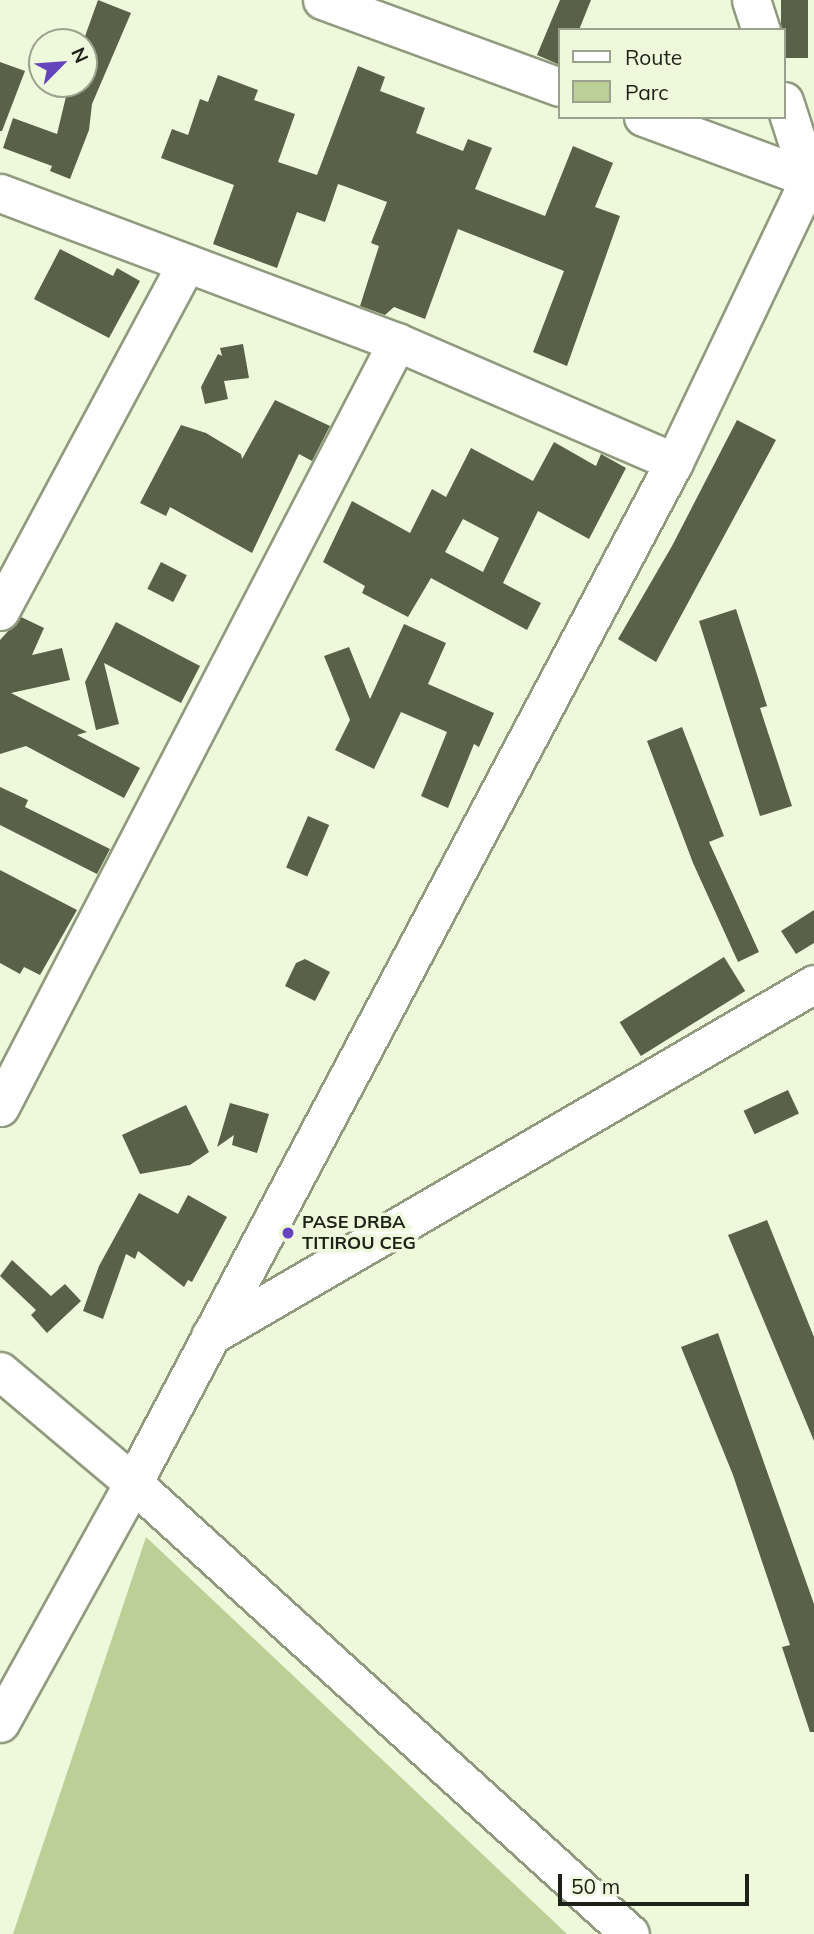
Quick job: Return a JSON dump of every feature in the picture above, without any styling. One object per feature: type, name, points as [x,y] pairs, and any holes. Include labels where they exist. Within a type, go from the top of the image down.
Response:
[{"type":"street","points":[[321,0],[558,86]]},
{"type":"street","points":[[751,0],[760,28]]},
{"type":"street","points":[[0,1723],[133,1483],[674,462],[812,181],[786,107]]},
{"type":"street","points":[[648,119],[812,181]]},
{"type":"street","points":[[0,193],[397,342],[674,462]]},
{"type":"street","points":[[0,611],[186,264]]},
{"type":"street","points":[[0,1107],[397,342]]},
{"type":"street","points":[[210,1336],[814,984]]},
{"type":"street","points":[[0,1371],[133,1483],[630,1934]]},
{"type":"green space","points":[[146,1537],[567,1934],[13,1934]]},
{"type":"building","points":[[98,0],[131,13],[98,90],[98,28],[88,28]]},
{"type":"building","points":[[560,0],[591,0],[580,28],[558,28],[558,64],[537,55]]},
{"type":"building","points":[[781,0],[808,0],[808,58],[786,58],[786,28],[781,28]]},
{"type":"building","points":[[0,62],[25,71],[2,131],[0,131]]},
{"type":"building","points":[[358,66],[385,77],[380,91],[425,108],[416,133],[463,151],[468,139],[492,148],[475,189],[545,216],[573,146],[613,163],[595,207],[620,216],[567,366],[533,352],[564,271],[458,229],[425,319],[394,307],[385,315],[360,306],[379,246],[371,243],[387,202],[344,186],[338,184],[325,222],[297,212],[277,268],[213,244],[234,185],[161,158],[172,129],[188,135],[200,99],[208,102],[218,75],[258,90],[254,100],[295,114],[278,162],[317,175]]},
{"type":"building","points":[[66,98],[95,98],[89,130],[70,179],[50,171],[52,166],[3,148],[13,118],[57,134]]},
{"type":"building","points":[[60,249],[113,276],[117,268],[140,281],[109,338],[34,299]]},
{"type":"building","points":[[243,344],[249,378],[224,381],[228,399],[205,404],[201,387],[218,354],[222,356],[220,348]]},
{"type":"building","points":[[275,400],[330,426],[312,461],[299,454],[252,553],[170,507],[166,516],[140,503],[181,425],[206,433],[241,454],[242,459]]},
{"type":"building","points":[[737,420],[776,440],[656,662],[618,639],[672,546]]},
{"type":"building","points":[[554,442],[596,466],[601,454],[626,468],[589,539],[538,511],[503,583],[541,603],[527,630],[431,578],[408,617],[362,593],[365,586],[323,562],[352,501],[410,533],[432,489],[446,497],[471,448],[533,481]],"holes":[[[463,519],[499,538],[483,572],[445,552]]]},
{"type":"building","points":[[161,562],[187,575],[173,602],[147,589]]},
{"type":"building","points":[[736,609],[767,706],[760,708],[792,806],[760,816],[699,621]]},
{"type":"building","points":[[21,617],[44,628],[32,655],[62,648],[70,680],[11,693],[87,732],[77,735],[140,768],[124,798],[26,746],[0,754],[0,640]]},
{"type":"building","points":[[116,622],[200,666],[181,703],[104,663],[119,724],[96,730],[85,682]]},
{"type":"building","points":[[404,624],[446,643],[428,684],[494,713],[479,747],[474,744],[448,808],[421,796],[447,732],[401,712],[374,769],[335,750],[350,720],[324,656],[349,647],[370,699]]},
{"type":"building","points":[[682,727],[724,836],[709,842],[759,952],[738,962],[693,863],[647,741]]},
{"type":"building","points":[[0,787],[28,800],[25,807],[110,849],[97,874],[0,825]]},
{"type":"building","points":[[308,816],[329,825],[307,877],[286,868]]},
{"type":"building","points":[[0,870],[77,910],[40,975],[24,967],[20,974],[0,963]]},
{"type":"building","points":[[814,910],[814,943],[796,954],[781,931]]},
{"type":"building","points":[[724,957],[745,991],[641,1056],[620,1022]]},
{"type":"building","points":[[305,959],[330,972],[315,1001],[285,986],[296,963]]},
{"type":"building","points":[[788,1090],[799,1114],[755,1134],[744,1111]]},
{"type":"building","points":[[230,1103],[269,1114],[257,1153],[232,1145],[234,1135],[217,1147]]},
{"type":"building","points":[[186,1105],[209,1152],[190,1165],[140,1174],[122,1135]]},
{"type":"building","points":[[139,1193],[178,1214],[188,1195],[227,1217],[192,1282],[188,1280],[184,1287],[138,1251],[135,1259],[126,1254],[103,1319],[83,1311],[99,1266]]},
{"type":"building","points":[[767,1220],[814,1337],[814,1441],[728,1235]]},
{"type":"building","points":[[12,1260],[51,1296],[65,1284],[81,1301],[47,1333],[31,1315],[36,1310],[0,1276]]},
{"type":"building","points":[[718,1333],[814,1604],[814,1732],[810,1732],[782,1647],[790,1645],[733,1475],[681,1347]]},
{"type":"place","name":"PASE DRBA TITIROU CEG","points":[[288,1233]]}]
